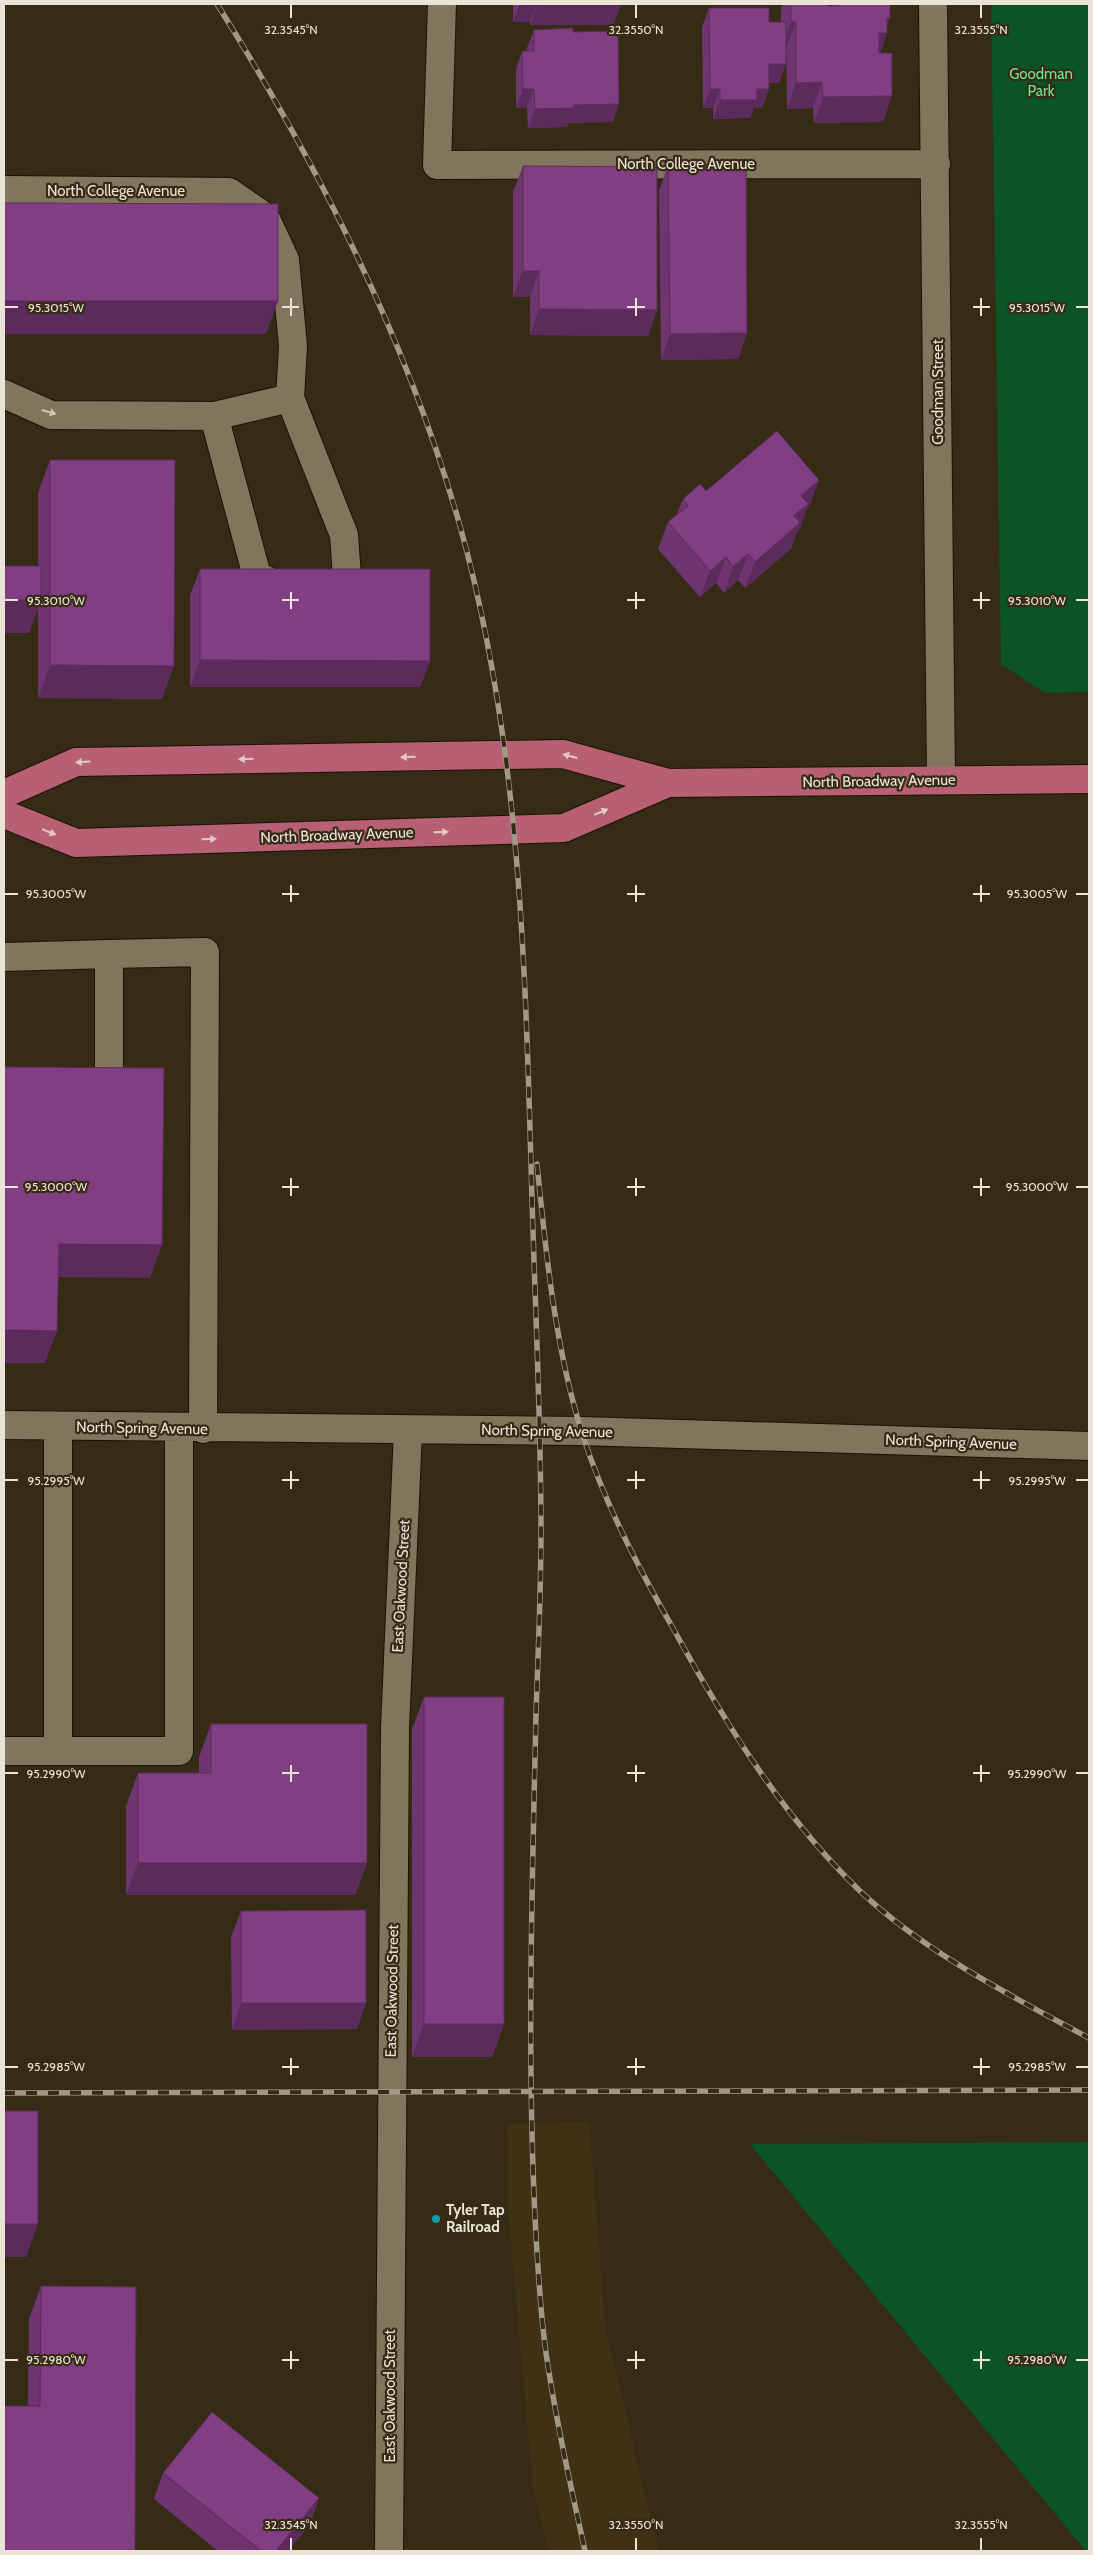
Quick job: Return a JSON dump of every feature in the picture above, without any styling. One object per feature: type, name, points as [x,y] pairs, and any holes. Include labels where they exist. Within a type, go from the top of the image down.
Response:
[{"type":"main road","name":"North Broadway Avenue","points":[[4,794],[76,762],[563,754],[668,783],[1089,779]]},
{"type":"main road","name":"North Broadway Avenue","points":[[4,814],[76,843],[564,828],[668,783]]},
{"type":"street","name":"North College Avenue","points":[[442,4],[437,165],[936,164]]},
{"type":"street","name":"Goodman Street","points":[[933,4],[941,780]]},
{"type":"street","name":"North College Avenue","points":[[4,190],[229,192],[265,218],[285,260],[293,346],[290,398]]},
{"type":"street","points":[[4,394],[51,414],[214,416],[290,398],[344,535],[346,577],[322,588],[284,588],[257,576],[214,416]]},
{"type":"street","points":[[4,956],[205,952],[179,1751],[4,1751]]},
{"type":"street","points":[[109,954],[109,1067]]},
{"type":"street","name":"North Spring Avenue","points":[[4,1425],[408,1431],[581,1431],[1089,1446]]},
{"type":"street","points":[[58,1426],[58,1751]]},
{"type":"street","name":"East Oakwood Street","points":[[390,2551],[395,1728],[408,1431]]},
{"type":"shaded area","points":[[589,2122],[606,2332],[659,2551],[549,2551],[533,2489],[508,2209],[507,2124]]},
{"type":"green space","name":"Goodman Park","points":[[991,4],[1089,4],[1089,692],[1045,693],[1001,664]]},
{"type":"green space","points":[[1089,2142],[1089,2551],[1086,2551],[750,2144]]},
{"type":"building","points":[[791,4],[828,4],[828,6],[839,6],[839,4],[890,4],[890,18],[887,18],[887,33],[879,33],[879,53],[892,53],[892,96],[823,97],[822,82],[796,83],[796,22],[791,22]]},
{"type":"building","points":[[709,8],[769,8],[769,22],[786,22],[786,64],[769,64],[769,89],[757,89],[757,100],[720,100],[720,89],[710,89]]},
{"type":"building","points":[[573,28],[573,32],[618,31],[619,104],[574,105],[574,108],[535,109],[534,89],[523,89],[522,51],[534,51],[534,30]]},
{"type":"building","points":[[746,164],[747,333],[670,334],[668,165]]},
{"type":"building","points":[[523,166],[657,167],[657,310],[539,309],[539,271],[523,271]]},
{"type":"building","points":[[4,203],[278,204],[278,301],[4,301]]},
{"type":"building","points":[[777,431],[819,480],[801,496],[809,504],[794,515],[800,523],[755,562],[748,554],[733,567],[726,557],[710,571],[668,522],[688,506],[683,499],[700,484],[706,491]]},
{"type":"building","points":[[50,460],[175,460],[174,666],[50,665]]},
{"type":"building","points":[[4,566],[41,566],[41,600],[4,600]]},
{"type":"building","points":[[200,569],[430,569],[430,661],[200,660]]},
{"type":"building","points":[[4,1067],[164,1068],[162,1245],[59,1244],[57,1331],[4,1330]]},
{"type":"building","points":[[424,1697],[504,1697],[504,2024],[424,2024]]},
{"type":"building","points":[[211,1724],[367,1724],[367,1863],[138,1863],[138,1773],[211,1773]]},
{"type":"building","points":[[366,1910],[366,2003],[241,2003],[241,1911]]},
{"type":"building","points":[[4,2111],[38,2111],[38,2224],[4,2224]]},
{"type":"building","points":[[41,2286],[136,2287],[135,2551],[4,2551],[4,2406],[40,2406]]},
{"type":"building","points":[[212,2412],[319,2498],[276,2551],[261,2551],[163,2473]]},
{"type":"railway","points":[[217,4],[255,66],[325,192],[387,322],[439,457],[460,526],[479,604],[495,683],[515,843],[526,1003],[540,1439],[541,1531],[531,1984],[532,2119],[537,2253],[546,2352],[558,2426],[585,2551]]},
{"type":"railway","points":[[537,1164],[548,1266],[558,1334],[573,1400],[591,1459],[611,1509],[635,1558],[693,1665],[735,1734],[757,1768],[806,1832],[860,1891],[885,1913],[912,1934],[970,1972],[1089,2038]]},
{"type":"railway","points":[[4,2093],[1089,2090]]},
{"type":"place","name":"Tyler Tap Railroad","points":[[436,2219]]}]
